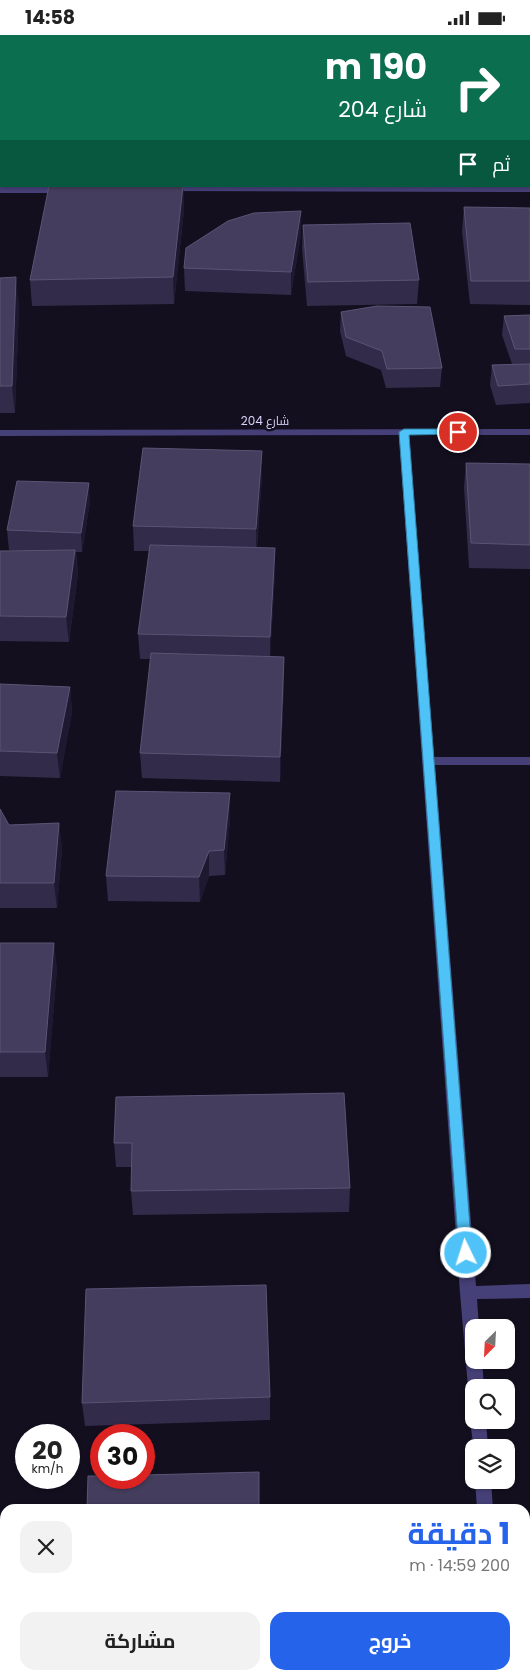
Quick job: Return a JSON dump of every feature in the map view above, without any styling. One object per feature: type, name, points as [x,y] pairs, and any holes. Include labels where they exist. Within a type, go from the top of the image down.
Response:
[{"type":"street","points":[[0,190],[79,189]]},
{"type":"street","points":[[158,189],[530,189]]},
{"type":"street","name":"شارع 204","points":[[0,433],[530,431]]},
{"type":"street","points":[[404,432],[475,1379]]},
{"type":"street","points":[[429,761],[530,761]]},
{"type":"street","points":[[468,1293],[530,1291]]},
{"type":"street","points":[[484,1489],[485,1504]]},
{"type":"building","points":[[49,187],[183,187],[173,277],[30,280]]},
{"type":"building","points":[[464,207],[530,208],[530,281],[471,281]]},
{"type":"building","points":[[301,211],[291,272],[184,268],[186,248],[228,221],[254,213]]},
{"type":"building","points":[[410,223],[419,280],[308,282],[303,225]]},
{"type":"building","points":[[16,277],[12,386],[0,386],[0,278]]},
{"type":"building","points":[[377,306],[430,307],[442,368],[387,369],[382,351],[346,337],[341,312]]},
{"type":"building","points":[[530,315],[530,349],[515,349],[504,316]]},
{"type":"building","points":[[530,364],[530,384],[498,386],[492,365]]},
{"type":"building","points":[[143,448],[262,451],[256,529],[133,526]]},
{"type":"building","points":[[466,463],[530,464],[530,545],[471,543]]},
{"type":"building","points":[[17,481],[89,483],[81,533],[7,530]]},
{"type":"building","points":[[150,545],[275,548],[270,637],[138,634]]},
{"type":"building","points":[[75,550],[66,617],[0,616],[0,551]]},
{"type":"building","points":[[151,653],[284,657],[280,757],[140,753]]},
{"type":"building","points":[[0,684],[70,687],[57,753],[0,751]]},
{"type":"building","points":[[116,791],[230,793],[224,850],[209,851],[199,877],[106,876]]},
{"type":"building","points":[[0,809],[9,825],[59,823],[54,883],[0,883]]},
{"type":"building","points":[[0,943],[54,943],[45,1052],[0,1052]]},
{"type":"building","points":[[344,1093],[350,1188],[131,1191],[132,1143],[114,1143],[116,1097]]},
{"type":"building","points":[[266,1285],[270,1397],[82,1403],[86,1289]]},
{"type":"building","points":[[259,1472],[259,1504],[87,1504],[88,1476],[90,1476],[90,1489],[155,1489],[155,1475]]},
{"type":"route","points":[[458,432],[404,432],[466,1253]]}]
